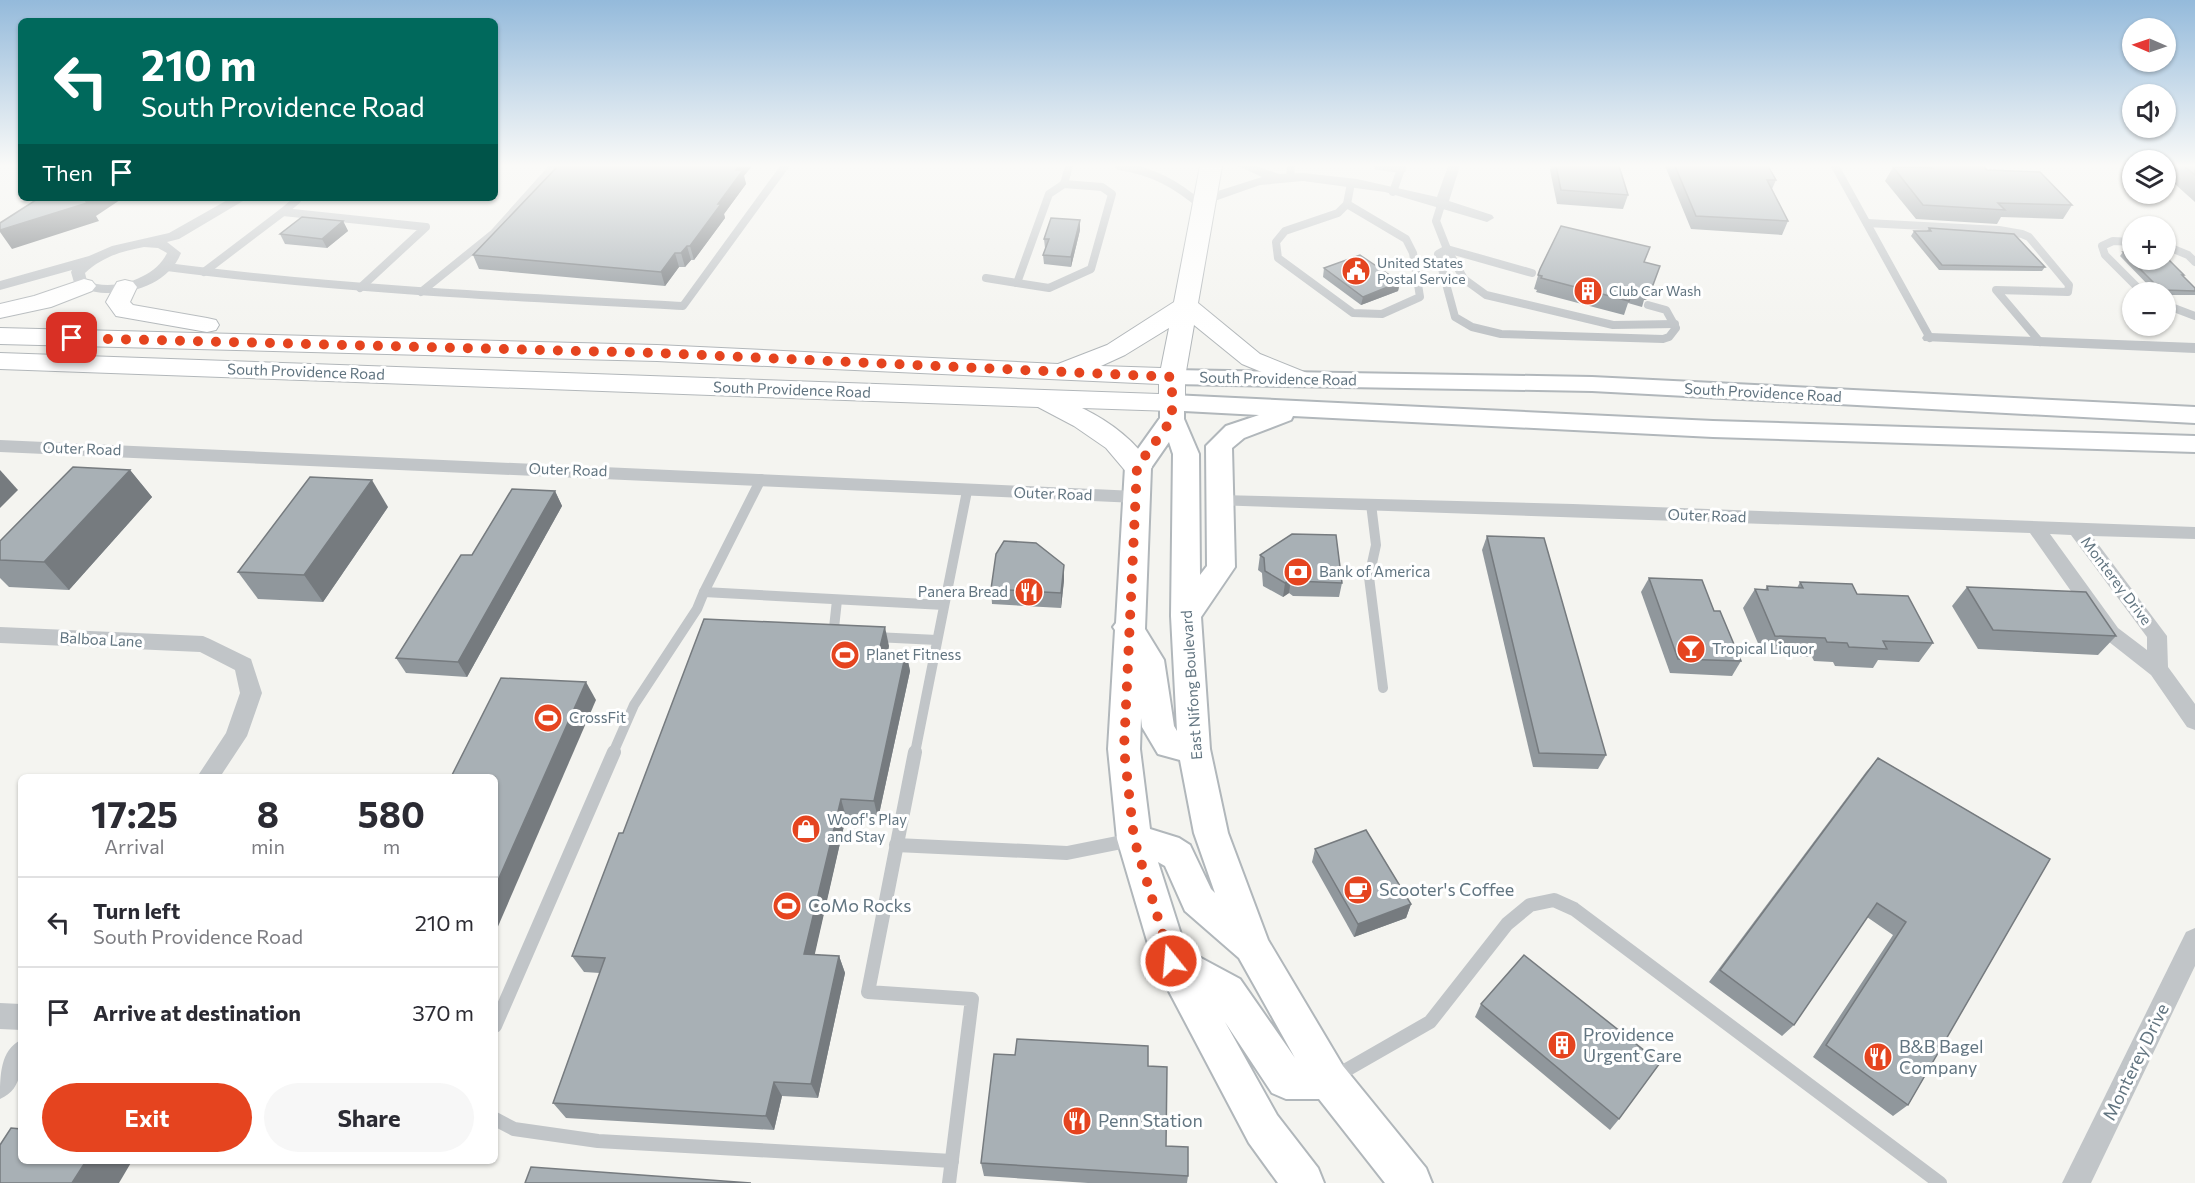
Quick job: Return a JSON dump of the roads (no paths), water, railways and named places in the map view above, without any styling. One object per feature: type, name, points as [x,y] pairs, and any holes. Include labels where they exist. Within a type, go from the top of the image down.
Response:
[{"type":"main road","points":[[1200,221],[1172,400],[1137,482],[1128,627],[1124,749],[1134,839],[1171,961],[1263,1129],[1303,1183]]},
{"type":"main road","points":[[0,311],[20,309],[52,300],[81,279]]},
{"type":"main road","points":[[125,287],[118,302],[125,311],[226,328],[314,335],[383,346]]},
{"type":"main road","points":[[1047,371],[1090,362],[1132,342],[1185,305]]},
{"type":"main road","points":[[1185,305],[1251,360],[1298,379]]},
{"type":"main road","name":"South Providence Road","points":[[0,336],[657,353],[1047,371],[1172,400],[1298,379],[1592,384],[2195,415]]},
{"type":"main road","name":"South Providence Road","points":[[0,361],[1041,399],[1172,400],[1301,409],[1713,429],[2195,444]]},
{"type":"main road","points":[[1041,399],[1084,420],[1116,442],[1137,482]]},
{"type":"main road","name":"East Nifong Boulevard","points":[[1172,400],[1186,454],[1186,616],[1194,749],[1211,832],[1253,948],[1329,1080],[1411,1183]]},
{"type":"main road","points":[[1186,616],[1221,567],[1219,446],[1235,432],[1301,409]]},
{"type":"main road","points":[[2013,438],[2056,426],[2195,430]]},
{"type":"main road","points":[[1128,627],[1149,660],[1158,727],[1169,745],[1194,749]]},
{"type":"main road","points":[[1134,839],[1167,849],[1178,856],[1198,900],[1253,948]]},
{"type":"main road","points":[[1171,961],[1227,992],[1286,1079],[1329,1080]]},
{"type":"street","points":[[0,286],[92,260],[117,249],[174,236],[200,221]]},
{"type":"street","points":[[15,282],[81,279],[94,289],[125,287],[149,279],[167,267],[173,260],[174,253],[219,221]]},
{"type":"street","points":[[144,243],[165,245],[174,253]]},
{"type":"street","points":[[81,279],[92,260]]},
{"type":"street","points":[[1930,338],[2195,348]]},
{"type":"street","name":"Outer Road","points":[[0,446],[761,479],[967,491],[1137,482]]},
{"type":"street","name":"Outer Road","points":[[1220,501],[1371,504],[2195,534]]},
{"type":"street","name":"Monterey Drive","points":[[2036,528],[2111,633],[2158,669],[2195,721]]},
{"type":"street","name":"Monterey Drive","points":[[2077,529],[2157,636],[2158,669]]},
{"type":"street","name":"Balboa Lane","points":[[0,635],[202,644],[244,665],[251,693],[236,736],[210,774]]},
{"type":"street","name":"Monterey Drive","points":[[2076,1183],[2195,940]]},
{"type":"street","points":[[0,1016],[18,1017]]},
{"type":"street","points":[[0,1085],[18,1058]]},
{"type":"lane","points":[[204,272],[271,221]]},
{"type":"lane","points":[[360,288],[426,227],[371,221]]},
{"type":"lane","points":[[422,292],[494,233],[505,221]]},
{"type":"lane","points":[[167,267],[360,288],[683,306],[745,221]]},
{"type":"lane","points":[[1017,284],[1039,221]]},
{"type":"lane","points":[[986,278],[1049,288],[1090,269],[1104,221]]},
{"type":"lane","points":[[1314,221],[1285,231],[1276,242],[1278,258],[1353,313],[1382,314],[1420,297],[1413,254],[1406,239],[1376,221]]},
{"type":"lane","points":[[1436,221],[1447,249],[1464,279],[1486,295],[1613,325],[1673,329]]},
{"type":"lane","points":[[1865,221],[1930,338]]},
{"type":"lane","points":[[1867,224],[1999,230],[2022,234],[2036,244],[2070,285],[2068,292],[1996,290],[2040,342]]},
{"type":"lane","points":[[2122,241],[2113,241],[2102,246],[2105,255],[2132,282]]},
{"type":"lane","points":[[1532,273],[1447,249],[1438,254],[1455,316],[1472,327],[1501,334],[1607,338],[1623,333],[1673,329]]},
{"type":"lane","points":[[2176,250],[2188,255],[2195,262]]},
{"type":"lane","points":[[1648,305],[1666,310],[1673,329]]},
{"type":"lane","points":[[2176,309],[2195,316]]},
{"type":"lane","points":[[498,1019],[634,705],[697,609],[761,479]]},
{"type":"lane","points":[[949,1183],[972,999],[868,992],[967,491]]},
{"type":"lane","points":[[1371,504],[1376,545],[1369,577],[1383,688]]},
{"type":"lane","points":[[704,592],[944,604]]},
{"type":"lane","points":[[837,600],[834,628],[844,636],[937,640]]},
{"type":"lane","points":[[896,845],[1067,853],[1134,839]]},
{"type":"lane","points":[[1329,1080],[1430,1022],[1508,924],[1530,905],[1554,900],[1574,909],[1940,1183]]},
{"type":"lane","points":[[498,1121],[514,1129],[598,1141],[952,1161]]},
{"type":"place","name":"United States Postal Service","points":[[1356,271]]},
{"type":"place","name":"Club Car Wash","points":[[1588,291]]},
{"type":"place","name":"Bank of America","points":[[1298,572]]},
{"type":"place","name":"Panera Bread","points":[[1029,592]]},
{"type":"place","name":"Tropical Liquor","points":[[1691,649]]},
{"type":"place","name":"Planet Fitness","points":[[845,655]]},
{"type":"place","name":"CrossFit","points":[[548,718]]},
{"type":"place","name":"Woof's Play and Stay","points":[[806,829]]},
{"type":"place","name":"Scooter's Coffee","points":[[1358,890]]},
{"type":"place","name":"CoMo Rocks","points":[[787,906]]},
{"type":"place","name":"Providence Urgent Care","points":[[1562,1045]]},
{"type":"place","name":"B&B Bagel Company","points":[[1878,1057]]},
{"type":"place","name":"Penn Station","points":[[1077,1121]]}]
